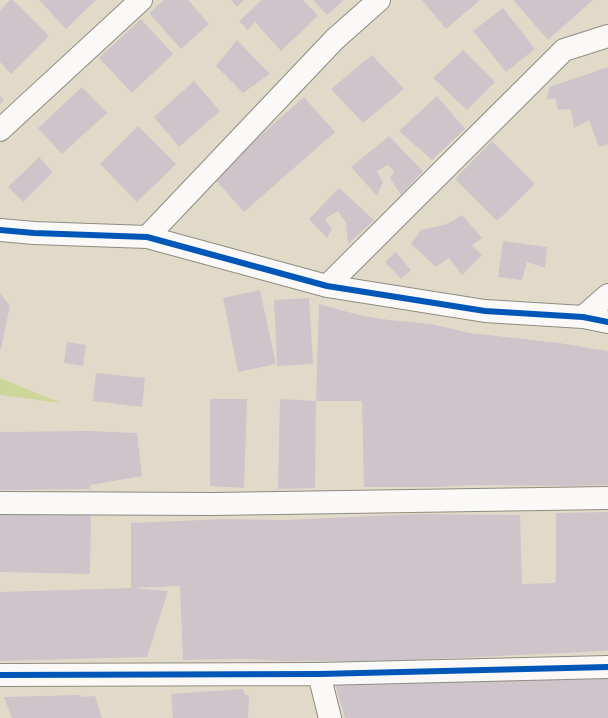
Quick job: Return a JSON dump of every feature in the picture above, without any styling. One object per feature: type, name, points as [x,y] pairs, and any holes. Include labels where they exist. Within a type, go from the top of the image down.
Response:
[{"type":"street","points":[[0,130],[141,0]]},
{"type":"street","points":[[147,237],[335,39],[379,0]]},
{"type":"street","points":[[327,286],[564,50],[608,36]]},
{"type":"street","points":[[0,230],[34,233],[147,237],[327,286],[485,311],[583,317],[608,322]]},
{"type":"street","points":[[583,317],[608,295]]},
{"type":"street","points":[[0,503],[213,504],[608,498]]},
{"type":"street","points":[[0,675],[319,674],[608,667]]},
{"type":"street","points":[[319,674],[330,718]]},
{"type":"green space","points":[[0,378],[61,403],[0,395]]},
{"type":"building","points":[[10,0],[13,0],[49,36],[11,74],[0,62],[0,10]]},
{"type":"building","points":[[39,0],[96,0],[66,29]]},
{"type":"building","points":[[164,0],[188,0],[209,24],[181,49],[149,13]]},
{"type":"building","points":[[231,0],[244,0],[237,7]]},
{"type":"building","points":[[262,0],[303,0],[318,16],[281,51],[255,22],[248,30],[239,21]]},
{"type":"building","points":[[313,0],[344,0],[327,15]]},
{"type":"building","points":[[422,0],[480,0],[446,29]]},
{"type":"building","points":[[593,0],[548,40],[514,1]]},
{"type":"building","points":[[503,8],[535,49],[506,72],[473,31]]},
{"type":"building","points":[[141,19],[173,54],[132,93],[99,58]]},
{"type":"building","points":[[237,40],[270,74],[243,93],[216,66]]},
{"type":"building","points":[[463,50],[495,82],[467,110],[433,78]]},
{"type":"building","points":[[372,55],[404,89],[363,123],[331,89]]},
{"type":"building","points":[[608,67],[608,144],[599,147],[589,120],[574,128],[571,109],[558,110],[555,98],[547,100],[549,87]]},
{"type":"building","points":[[194,81],[220,111],[179,147],[154,117]]},
{"type":"building","points":[[82,87],[107,113],[62,154],[38,128]]},
{"type":"building","points":[[0,96],[4,99],[0,105]]},
{"type":"building","points":[[437,96],[465,129],[432,160],[399,131]]},
{"type":"building","points":[[304,97],[335,132],[244,212],[213,177]]},
{"type":"building","points":[[138,126],[176,164],[137,202],[100,164]]},
{"type":"building","points":[[389,136],[423,171],[401,195],[390,178],[394,171],[388,165],[377,171],[383,182],[377,196],[351,167]]},
{"type":"building","points":[[492,141],[535,184],[497,221],[455,179]]},
{"type":"building","points":[[39,157],[53,172],[23,202],[8,187]]},
{"type":"building","points":[[339,188],[374,220],[348,244],[346,223],[338,211],[325,219],[332,229],[327,238],[309,219]]},
{"type":"building","points":[[462,215],[482,238],[472,245],[482,255],[462,275],[449,258],[436,267],[411,244],[421,230],[447,224]]},
{"type":"building","points":[[503,241],[547,247],[545,268],[527,262],[522,280],[498,277]]},
{"type":"building","points":[[396,252],[411,270],[401,279],[385,262]]},
{"type":"building","points":[[260,290],[276,364],[238,372],[223,298]]},
{"type":"building","points":[[0,293],[10,306],[1,349],[0,349]]},
{"type":"building","points":[[309,298],[313,364],[277,366],[274,300]]},
{"type":"building","points":[[319,304],[359,315],[389,320],[431,324],[470,333],[559,343],[608,351],[608,485],[364,487],[362,401],[316,401]]},
{"type":"building","points":[[67,342],[86,345],[83,366],[64,363]]},
{"type":"building","points":[[96,373],[145,378],[142,407],[93,401]]},
{"type":"building","points":[[210,399],[247,399],[244,488],[210,486]]},
{"type":"building","points":[[280,399],[316,401],[315,488],[278,489]]},
{"type":"building","points":[[90,431],[137,433],[142,476],[90,485],[90,489],[0,490],[0,432]]},
{"type":"building","points":[[0,511],[91,513],[90,574],[0,572]]},
{"type":"building","points":[[608,512],[608,651],[387,661],[280,661],[242,659],[183,660],[180,586],[132,588],[168,591],[147,657],[0,661],[0,592],[131,588],[131,523],[225,519],[284,520],[417,514],[520,515],[522,584],[555,583],[556,513]]},
{"type":"building","points":[[608,678],[608,718],[345,718],[335,684]]},
{"type":"building","points":[[243,689],[245,695],[249,695],[248,718],[173,718],[171,694]]},
{"type":"building","points":[[81,695],[78,697],[95,696],[102,718],[12,718],[4,697]]},
{"type":"cycle path","points":[[0,230],[34,233],[147,237],[327,286],[485,311],[583,317],[608,322]]},
{"type":"cycle path","points":[[0,675],[319,674],[608,667]]}]
